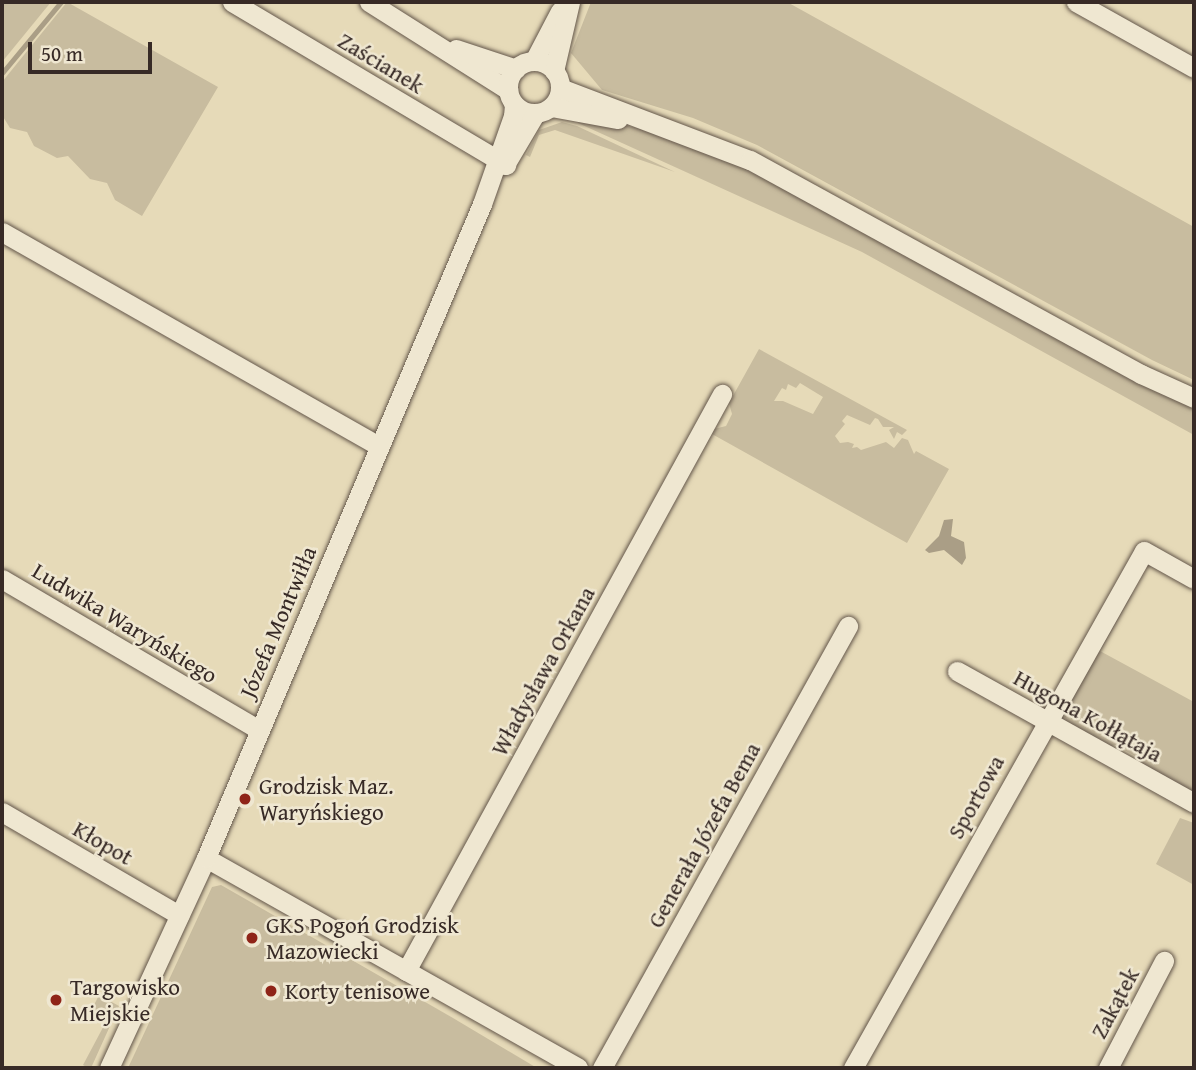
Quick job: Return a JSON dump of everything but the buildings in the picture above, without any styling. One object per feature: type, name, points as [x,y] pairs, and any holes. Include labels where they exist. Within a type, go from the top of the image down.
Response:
[{"type":"street","name":"Zaścianek","points":[[232,2],[501,162]]},
{"type":"street","points":[[369,2],[435,43],[511,97],[543,110],[644,120]]},
{"type":"street","points":[[435,43],[516,69],[534,61],[568,2]]},
{"type":"street","points":[[557,79],[568,2]]},
{"type":"street","points":[[1076,2],[1194,68]]},
{"type":"street","points":[[534,61],[557,79],[644,120],[692,135],[750,160],[1141,374],[1194,398]]},
{"type":"street","name":"Józefa Montwiłła","points":[[109,1068],[206,858],[501,162],[513,116],[511,97],[516,69]]},
{"type":"street","name":"Józefa Montwiłła","points":[[501,162],[543,110],[557,79]]},
{"type":"street","points":[[2,232],[379,446]]},
{"type":"street","name":"Władysława Orkana","points":[[406,971],[722,394]]},
{"type":"street","name":"Sportowa","points":[[853,1068],[1046,720],[1144,551],[1194,579]]},
{"type":"street","name":"Ludwika Waryńskiego","points":[[2,579],[259,730]]},
{"type":"street","name":"Generała Józefa Bema","points":[[602,1068],[848,626]]},
{"type":"street","name":"Hugona Kołłątaja","points":[[957,671],[1194,803]]},
{"type":"street","name":"Kłopot","points":[[2,812],[179,915]]},
{"type":"street","points":[[206,858],[578,1068]]},
{"type":"street","name":"Zakątek","points":[[1108,1068],[1164,961]]},
{"type":"shaded area","points":[[2,2],[51,2],[2,62]]},
{"type":"shaded area","points":[[67,2],[218,87],[142,216],[115,200],[107,183],[90,179],[68,156],[57,158],[34,146],[27,132],[10,128],[2,115],[2,82]]},
{"type":"shaded area","points":[[591,2],[787,2],[1194,227],[1194,380],[1152,360],[757,145],[693,118],[602,90],[571,53]]},
{"type":"shaded area","points":[[580,118],[645,129],[718,153],[1194,407],[1194,435],[862,252],[578,123]]},
{"type":"shaded area","points":[[562,122],[577,126],[675,172],[555,130],[539,135],[530,157],[526,155],[539,130]]},
{"type":"shaded area","points":[[759,349],[907,430],[902,435],[897,432],[894,439],[889,430],[894,427],[883,427],[875,418],[870,425],[847,415],[842,421],[845,424],[835,436],[840,443],[854,444],[852,448],[861,450],[886,442],[894,448],[902,438],[908,440],[914,454],[916,451],[949,469],[907,543],[712,434],[714,429],[726,426],[732,414],[729,403]],"holes":[[[800,383],[823,397],[813,414],[783,401],[774,401],[782,388],[786,390],[788,384],[796,388]]]},
{"type":"shaded area","points":[[953,519],[951,536],[964,542],[966,558],[962,565],[944,550],[929,553],[925,550],[939,536],[944,520]]},
{"type":"shaded area","points":[[1129,593],[1132,595],[1100,651],[1194,702],[1192,793],[1141,765],[1139,758],[1115,745],[1109,747],[1067,725],[1063,709]]},
{"type":"shaded area","points":[[1180,818],[1194,823],[1194,885],[1156,864]]},
{"type":"shaded area","name":"GKS Pogoń Grodzisk Mazowiecki","points":[[221,885],[537,1068],[128,1068],[212,887]]},
{"type":"shaded area","points":[[99,995],[119,1006],[91,1068],[88,1068],[83,1065],[108,1018],[92,1009]]},
{"type":"waterway","points":[[2,73],[61,2]]},
{"type":"place","name":"Grodzisk Maz. Waryńskiego","points":[[245,799]]},
{"type":"place","name":"GKS Pogoń Grodzisk Mazowiecki","points":[[252,938]]},
{"type":"place","name":"Korty tenisowe","points":[[271,991]]},
{"type":"place","name":"Targowisko Miejskie","points":[[56,1000]]}]
